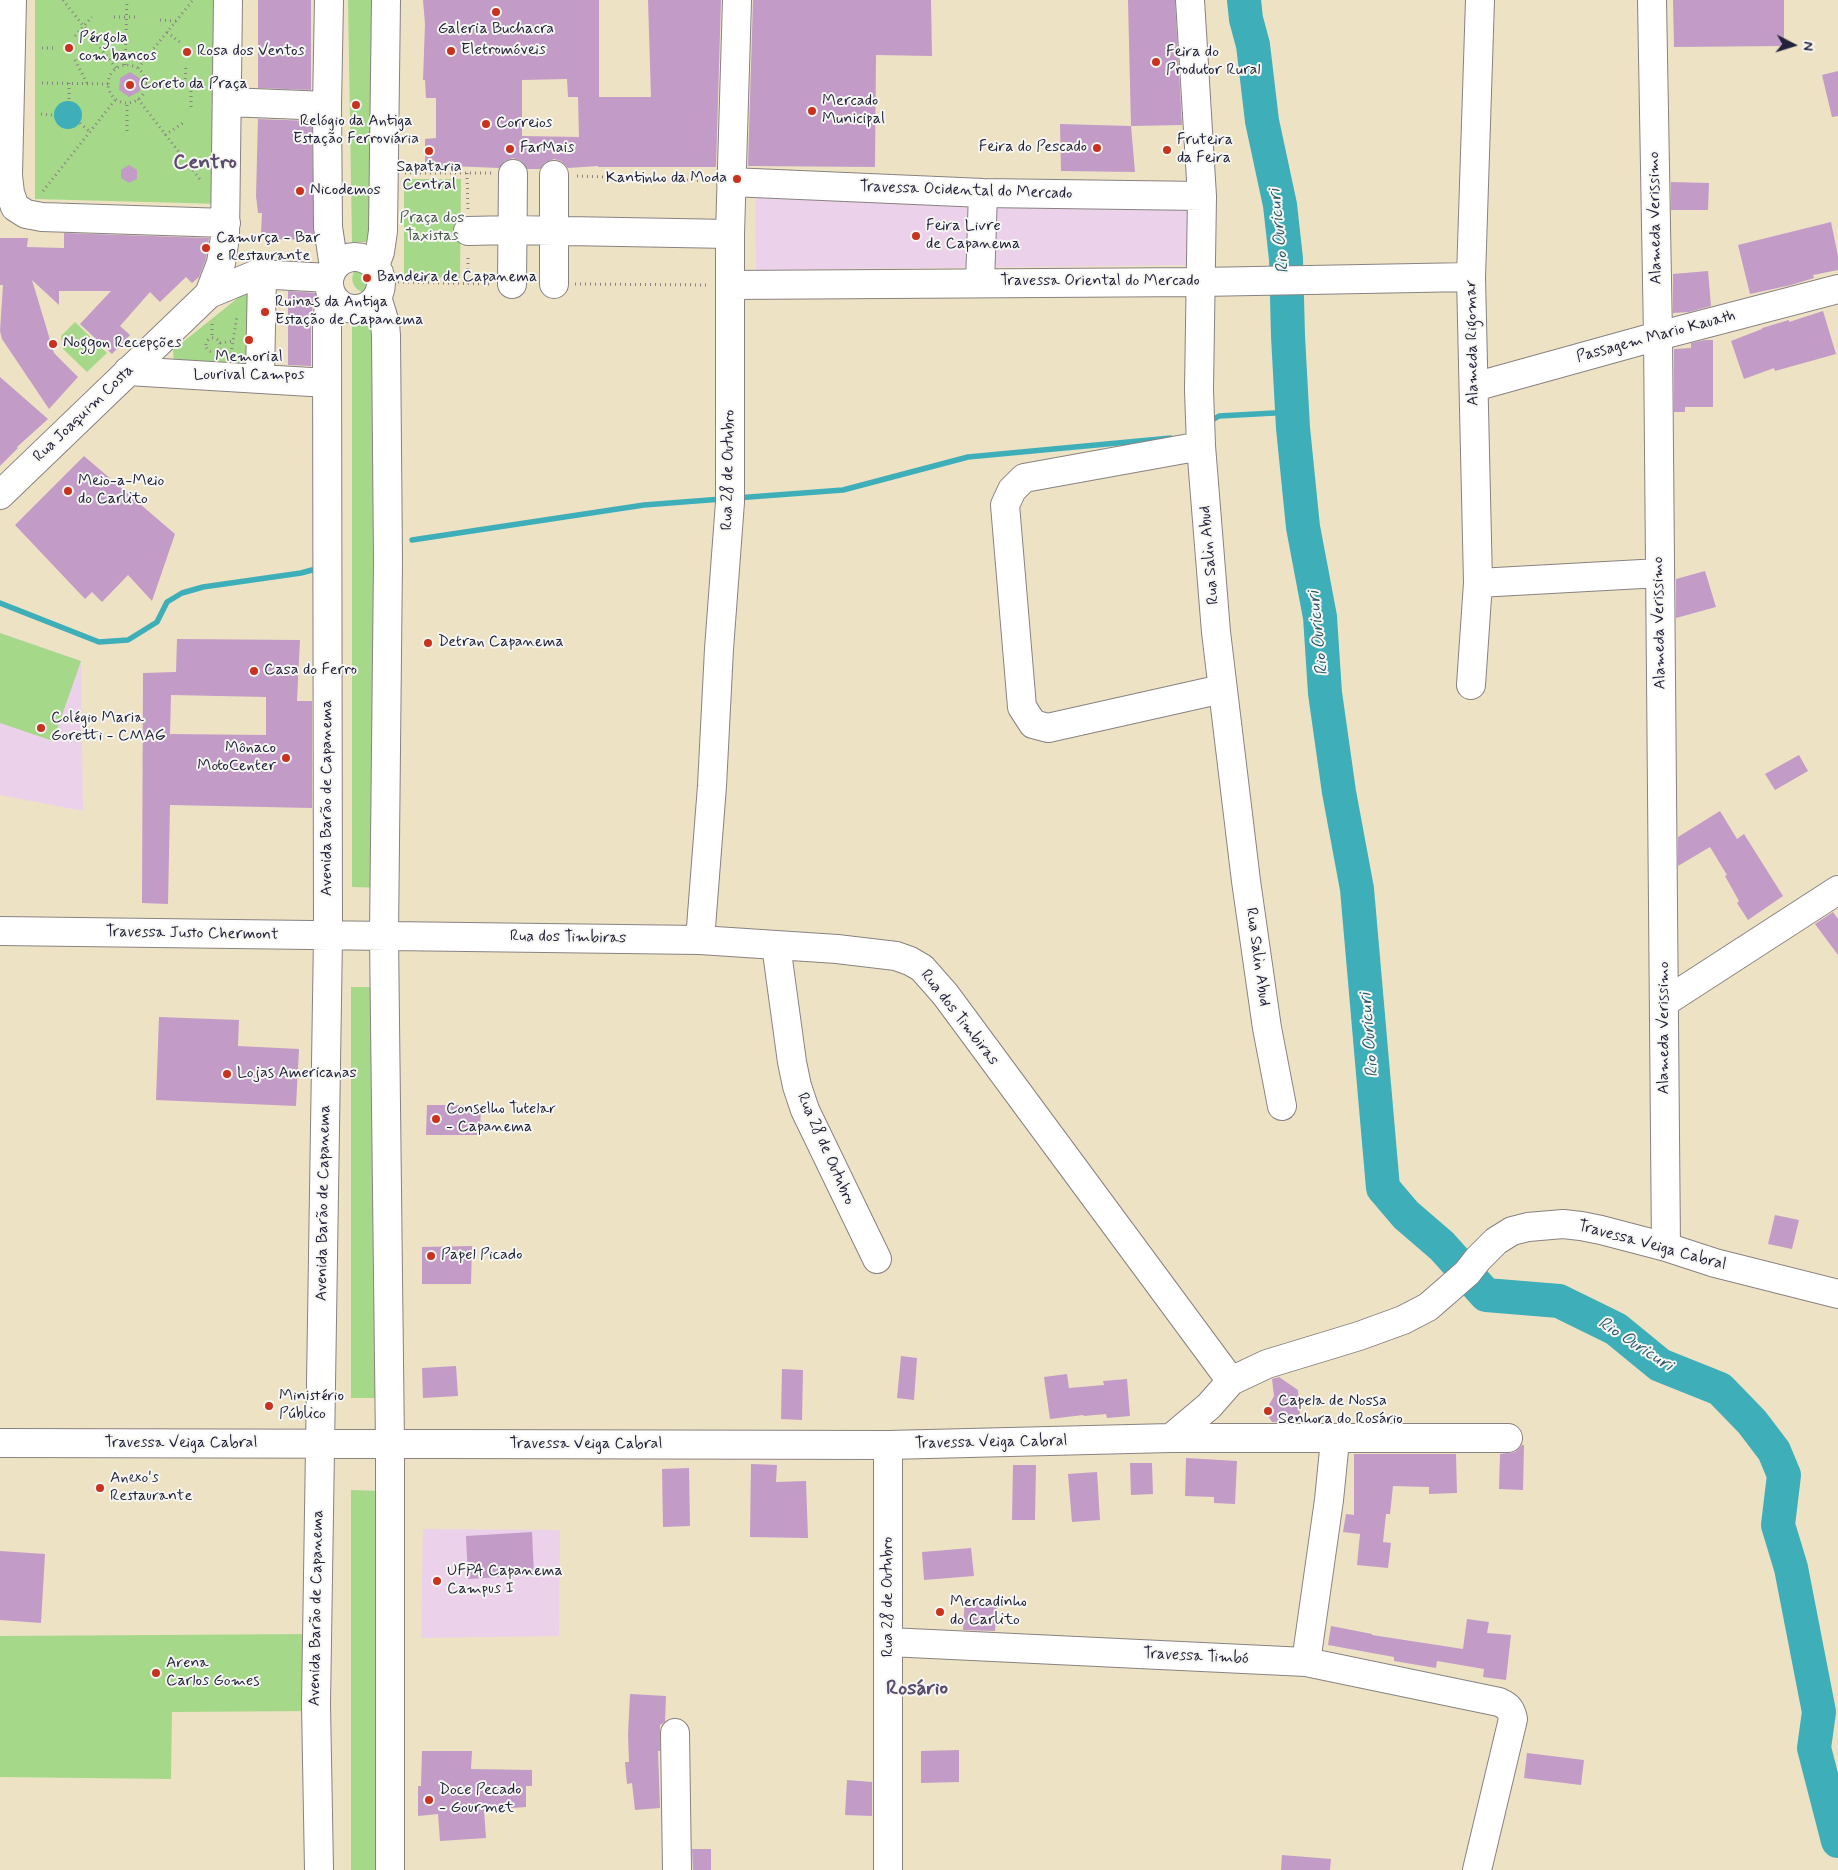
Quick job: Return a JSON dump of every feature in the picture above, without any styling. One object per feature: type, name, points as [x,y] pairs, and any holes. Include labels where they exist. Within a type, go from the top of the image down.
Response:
[{"type":"street","points":[[12,0],[8,176],[10,193],[15,207],[26,214],[62,219],[225,230],[260,274],[260,378]]},
{"type":"street","points":[[209,294],[221,263],[225,230],[221,94],[228,0]]},
{"type":"street","name":"Avenida Barão de Capanema","points":[[320,1870],[316,1704],[328,936],[327,325],[332,280],[328,227],[327,106],[329,0]]},
{"type":"street","points":[[374,265],[380,252],[383,230],[386,0]]},
{"type":"street","name":"Rua 28 de Outubro","points":[[700,940],[730,502],[730,234],[737,0]]},
{"type":"street","name":"Rua Salin Abud","points":[[1190,0],[1202,196],[1199,390],[1201,446],[1222,690],[1266,1019],[1282,1106]]},
{"type":"street","name":"Alameda Rigomar","points":[[1471,685],[1478,583],[1471,277],[1480,0]]},
{"type":"street","name":"Alameda Verissimo","points":[[1652,0],[1658,336],[1666,1246]]},
{"type":"street","points":[[221,94],[327,106]]},
{"type":"street","points":[[512,284],[513,174]]},
{"type":"street","points":[[554,175],[554,284]]},
{"type":"street","name":"Travessa Ocidental do Mercado","points":[[731,182],[982,193],[1202,196]]},
{"type":"street","points":[[980,283],[982,193]]},
{"type":"street","points":[[468,231],[555,230],[730,234]]},
{"type":"street","points":[[358,256],[367,259],[374,265],[379,273],[381,282],[377,298],[363,308],[345,308],[338,303],[332,280],[341,260],[358,256]]},
{"type":"street","name":"Rua Joaquim Costa","points":[[0,495],[209,294],[260,274],[332,280]]},
{"type":"street","name":"Travessa Oriental do Mercado","points":[[730,285],[1200,282],[1471,277]]},
{"type":"street","name":"Passagem Mario Kauath","points":[[1474,387],[1838,289]]},
{"type":"street","points":[[377,298],[385,323],[386,336],[388,561],[384,936],[390,1445],[390,1870]]},
{"type":"street","points":[[128,371],[327,383]]},
{"type":"street","points":[[1201,446],[1024,478],[1012,490],[1005,505],[1022,708],[1033,724],[1048,728],[1222,690]]},
{"type":"street","points":[[1478,583],[1660,573]]},
{"type":"street","points":[[1665,1002],[1838,890]]},
{"type":"street","name":"Travessa Justo Chermont","points":[[0,931],[384,936]]},
{"type":"street","name":"Rua dos Timbiras","points":[[384,936],[700,940],[882,954],[910,961],[922,968],[944,994],[1231,1381]]},
{"type":"street","name":"Rua 28 de Outubro","points":[[776,945],[797,1086],[805,1110],[877,1259]]},
{"type":"street","name":"Travessa Veiga Cabral","points":[[1171,1438],[1209,1406],[1231,1381],[1267,1364],[1359,1336],[1403,1320],[1428,1307],[1459,1280],[1496,1241],[1512,1231],[1528,1227],[1548,1224],[1581,1226],[1666,1246],[1715,1263],[1838,1294]]},
{"type":"street","name":"Travessa Veiga Cabral","points":[[0,1443],[888,1445],[1171,1438],[1335,1440],[1508,1438]]},
{"type":"street","points":[[1306,1662],[1329,1500],[1335,1440]]},
{"type":"street","name":"Rua 28 de Outubro","points":[[888,1445],[888,1870]]},
{"type":"street","name":"Travessa Timbó","points":[[889,1642],[1306,1662],[1499,1702],[1512,1710],[1513,1719],[1477,1870]]},
{"type":"street","points":[[675,1733],[677,1870]]},
{"type":"path","points":[[64,0],[116,68]]},
{"type":"path","points":[[125,65],[127,0]]},
{"type":"path","points":[[138,68],[193,0]]},
{"type":"path","points":[[75,36],[92,17]]},
{"type":"path","points":[[114,17],[139,17]]},
{"type":"path","points":[[160,20],[176,21]]},
{"type":"path","points":[[167,32],[181,43]]},
{"type":"path","points":[[42,48],[55,48]]},
{"type":"path","points":[[75,60],[87,83]]},
{"type":"path","points":[[185,84],[186,64]]},
{"type":"path","points":[[132,65],[142,72],[146,83],[142,95],[138,99],[127,103],[116,99],[112,95],[108,84],[112,72],[116,68],[132,65]]},
{"type":"path","points":[[42,83],[108,84]]},
{"type":"path","points":[[69,83],[69,100]]},
{"type":"path","points":[[146,83],[191,84],[221,94]]},
{"type":"path","points":[[191,84],[191,107]]},
{"type":"path","points":[[43,191],[116,99]]},
{"type":"path","points":[[138,99],[207,188]]},
{"type":"path","points":[[127,103],[127,132]]},
{"type":"path","points":[[41,114],[53,115]]},
{"type":"path","points":[[80,123],[90,132]]},
{"type":"path","points":[[166,136],[183,123]]},
{"type":"path","points":[[230,359],[237,314]]},
{"type":"path","points":[[212,324],[212,337]]},
{"type":"path","points":[[212,337],[216,338],[220,343]]},
{"type":"path","points":[[212,337],[209,338],[205,345],[209,351],[213,353],[218,351],[220,343]]},
{"type":"path","points":[[220,343],[242,340]]},
{"type":"shaded area","points":[[755,188],[1199,208],[1199,265],[756,270]]},
{"type":"shaded area","name":"Colégio Maria Goretti - CMAG","points":[[0,633],[81,661],[83,811],[0,795]]},
{"type":"shaded area","points":[[423,1529],[560,1530],[559,1636],[421,1638]]},
{"type":"green space","points":[[35,0],[220,0],[222,204],[35,199]]},
{"type":"green space","points":[[348,0],[379,0],[380,242],[352,242]]},
{"type":"green space","name":"Praça dos Taxistas","points":[[404,179],[461,179],[460,278],[404,277]]},
{"type":"green space","points":[[362,264],[380,275],[379,285],[367,293],[357,289],[352,281],[354,272]]},
{"type":"green space","points":[[244,293],[274,293],[271,369],[174,365],[173,350]]},
{"type":"green space","points":[[352,317],[380,318],[384,888],[352,887]]},
{"type":"green space","points":[[75,322],[107,353],[87,372],[63,349],[61,336]]},
{"type":"green space","points":[[0,633],[81,661],[53,741],[0,723]]},
{"type":"green space","points":[[351,987],[382,987],[382,1398],[351,1398]]},
{"type":"green space","points":[[351,1490],[381,1491],[379,1870],[351,1870]]},
{"type":"green space","name":"Arena Carlos Gomes","points":[[311,1634],[311,1711],[172,1712],[171,1779],[0,1777],[0,1636]]},
{"type":"water","points":[[68,101],[78,105],[82,115],[78,125],[68,129],[58,125],[54,115],[58,105]]},
{"type":"building","points":[[258,0],[311,0],[311,90],[258,88]]},
{"type":"building","points":[[423,0],[599,0],[599,97],[651,97],[648,0],[721,0],[716,167],[598,166],[568,168],[561,161],[554,159],[546,162],[540,169],[527,169],[521,161],[513,158],[505,161],[499,168],[450,166],[450,168],[425,168],[425,139],[436,138],[436,98],[426,98],[425,80],[423,80],[425,24]],"holes":[[[567,79],[568,97],[578,97],[579,137],[522,136],[522,80]]]},
{"type":"building","name":"Mercado Municipal","points":[[753,0],[931,0],[932,56],[876,55],[875,167],[748,166]]},
{"type":"building","name":"Feira do Produtor Rural","points":[[1128,0],[1175,0],[1182,125],[1131,126]]},
{"type":"building","points":[[1673,0],[1784,0],[1784,46],[1674,47]]},
{"type":"building","points":[[1838,71],[1838,116],[1832,117],[1822,75]]},
{"type":"building","name":"Coreto da Praça","points":[[130,72],[141,79],[140,91],[129,97],[119,90],[120,78]]},
{"type":"building","points":[[258,119],[312,121],[314,237],[311,240],[266,239],[261,234],[262,213],[258,213],[256,196]]},
{"type":"building","name":"Feira do Pescado","points":[[1060,124],[1131,126],[1135,172],[1061,171]]},
{"type":"building","points":[[129,165],[137,170],[137,179],[129,183],[121,178],[121,170]]},
{"type":"building","points":[[1671,182],[1709,183],[1708,210],[1671,210]]},
{"type":"building","points":[[1831,222],[1838,256],[1838,270],[1813,275],[1814,278],[1791,285],[1750,294],[1738,245]]},
{"type":"building","points":[[64,233],[209,238],[206,259],[199,277],[192,283],[186,277],[160,302],[150,292],[120,326],[130,335],[112,354],[80,324],[111,291],[59,291],[59,305],[32,280],[54,353],[78,377],[49,409],[2,339],[0,331],[3,285],[0,285],[0,238],[28,238],[27,247],[64,248]]},
{"type":"building","points":[[1708,271],[1711,306],[1689,312],[1673,313],[1673,274]]},
{"type":"building","points":[[288,291],[317,293],[313,303],[311,323],[311,366],[288,365]]},
{"type":"building","points":[[1823,311],[1836,354],[1775,371],[1774,368],[1744,379],[1731,341],[1762,328]]},
{"type":"building","points":[[1713,340],[1713,407],[1685,407],[1685,412],[1674,412],[1674,349],[1691,348],[1691,343]]},
{"type":"building","points":[[0,377],[48,419],[17,447],[0,466]]},
{"type":"building","points":[[84,456],[175,534],[152,601],[128,575],[102,602],[92,592],[85,599],[15,525]]},
{"type":"building","points":[[1705,571],[1716,607],[1676,618],[1676,579]]},
{"type":"building","points":[[177,639],[300,640],[297,701],[312,701],[312,808],[170,805],[168,904],[142,903],[143,673],[176,672]],"holes":[[[171,695],[266,697],[266,735],[170,734]]]},
{"type":"building","points":[[1799,755],[1808,771],[1775,790],[1765,774]]},
{"type":"building","points":[[1720,811],[1737,839],[1744,834],[1783,896],[1748,920],[1737,903],[1739,901],[1725,876],[1727,875],[1710,847],[1678,866],[1678,837]]},
{"type":"building","points":[[1833,912],[1838,919],[1838,955],[1815,924]]},
{"type":"building","name":"Lojas Americanas","points":[[159,1017],[239,1020],[238,1046],[299,1049],[296,1106],[156,1100]]},
{"type":"building","points":[[427,1105],[481,1105],[480,1135],[426,1135]]},
{"type":"building","points":[[1775,1215],[1799,1220],[1792,1249],[1768,1244]]},
{"type":"building","points":[[472,1246],[471,1284],[422,1284],[422,1247]]},
{"type":"building","points":[[901,1356],[917,1358],[914,1400],[897,1398]]},
{"type":"building","points":[[456,1366],[458,1396],[423,1398],[422,1368]]},
{"type":"building","points":[[782,1369],[803,1370],[802,1420],[781,1419]]},
{"type":"building","points":[[1067,1374],[1069,1388],[1104,1385],[1103,1381],[1127,1379],[1130,1416],[1107,1418],[1106,1414],[1050,1419],[1044,1377]]},
{"type":"building","points":[[1279,1377],[1298,1390],[1300,1416],[1297,1422],[1272,1422],[1265,1412],[1274,1396],[1272,1379]]},
{"type":"building","points":[[1524,1445],[1523,1490],[1499,1489],[1500,1454],[1515,1452]]},
{"type":"building","points":[[1354,1454],[1456,1454],[1457,1493],[1429,1494],[1429,1487],[1393,1486],[1390,1514],[1386,1514],[1383,1542],[1391,1543],[1388,1568],[1357,1565],[1360,1534],[1343,1532],[1346,1514],[1354,1515]]},
{"type":"building","points":[[1186,1458],[1237,1461],[1235,1504],[1214,1503],[1214,1497],[1185,1496]]},
{"type":"building","points":[[1130,1463],[1152,1463],[1153,1494],[1131,1495]]},
{"type":"building","points":[[751,1464],[777,1465],[776,1482],[806,1481],[808,1538],[750,1537]]},
{"type":"building","points":[[1013,1465],[1036,1465],[1035,1520],[1012,1520]]},
{"type":"building","points":[[689,1468],[690,1526],[663,1527],[662,1469]]},
{"type":"building","points":[[1097,1472],[1100,1520],[1072,1522],[1068,1474]]},
{"type":"building","points":[[532,1532],[534,1575],[468,1579],[466,1536]]},
{"type":"building","points":[[971,1548],[974,1576],[924,1580],[922,1552]]},
{"type":"building","points":[[0,1551],[45,1554],[41,1623],[0,1620]]},
{"type":"building","points":[[965,1597],[997,1600],[995,1631],[963,1630]]},
{"type":"building","points":[[1467,1619],[1489,1622],[1487,1633],[1511,1635],[1506,1680],[1483,1677],[1484,1669],[1437,1661],[1436,1668],[1394,1661],[1394,1657],[1328,1645],[1331,1626],[1372,1635],[1463,1649]]},
{"type":"building","points":[[630,1694],[666,1696],[665,1722],[660,1725],[660,1751],[658,1751],[660,1808],[635,1810],[632,1783],[627,1784],[625,1762],[629,1762]]},
{"type":"building","points":[[959,1750],[959,1782],[921,1783],[921,1751]]},
{"type":"building","points":[[422,1751],[472,1751],[471,1769],[532,1770],[532,1786],[526,1786],[526,1807],[484,1810],[486,1838],[440,1841],[438,1814],[418,1816],[418,1786],[421,1786]]},
{"type":"building","points":[[1527,1753],[1584,1760],[1581,1785],[1524,1778]]},
{"type":"building","points":[[847,1780],[872,1782],[872,1816],[845,1815]]},
{"type":"building","points":[[692,1849],[711,1849],[711,1870],[693,1870]]},
{"type":"building","points":[[1282,1855],[1331,1859],[1330,1870],[1281,1870]]},
{"type":"waterway","name":"Rio Ouricuri","points":[[1244,0],[1246,19],[1253,45],[1262,121],[1280,205],[1286,259],[1293,428],[1303,527],[1320,617],[1325,693],[1339,792],[1357,889],[1383,1188],[1406,1215],[1442,1246],[1486,1295],[1559,1301],[1616,1329],[1660,1365],[1720,1389],[1752,1422],[1774,1451],[1784,1475],[1778,1525],[1791,1568],[1819,1712],[1814,1748],[1838,1841]]},
{"type":"waterway","points":[[1209,422],[1219,416],[1293,412]]},
{"type":"waterway","points":[[736,498],[843,490],[968,457],[1171,438]]},
{"type":"waterway","points":[[412,540],[644,505],[722,499]]},
{"type":"waterway","points":[[0,603],[99,642],[128,640],[157,622],[167,602],[182,593],[203,587],[312,570]]},
{"type":"place","name":"Galeria Buchacra","points":[[496,12]]},
{"type":"place","name":"Pérgola com bancos","points":[[69,48]]},
{"type":"place","name":"Eletromóveis","points":[[451,51]]},
{"type":"place","name":"Rosa dos Ventos","points":[[187,52]]},
{"type":"place","name":"Feira do Produtor Rural","points":[[1156,62]]},
{"type":"place","name":"Coreto da Praça","points":[[130,85]]},
{"type":"place","name":"Relógio da Antiga Estação Ferroviária","points":[[356,105]]},
{"type":"place","name":"Mercado Municipal","points":[[812,111]]},
{"type":"place","name":"Correios","points":[[486,124]]},
{"type":"place","name":"Feira do Pescado","points":[[1097,148]]},
{"type":"place","name":"FarMais","points":[[510,149]]},
{"type":"place","name":"Fruteira da Feira","points":[[1167,150]]},
{"type":"place","name":"Sapataria Central","points":[[429,151]]},
{"type":"place","name":"Kantinho da Moda","points":[[737,179]]},
{"type":"place","name":"Nicodemos","points":[[300,191]]},
{"type":"place","name":"Feira Livre de Capanema","points":[[916,236]]},
{"type":"place","name":"Camurça - Bar e Restaurante","points":[[206,248]]},
{"type":"place","name":"Bandeira de Capanema","points":[[367,278]]},
{"type":"place","name":"Ruinas da Antiga Estação de Capanema","points":[[265,312]]},
{"type":"place","name":"Memorial Lourival Campos","points":[[249,340]]},
{"type":"place","name":"Noggon Recepções","points":[[53,344]]},
{"type":"place","name":"Meio-a-Meio do Carlito","points":[[68,491]]},
{"type":"place","name":"Detran Capanema","points":[[428,643]]},
{"type":"place","name":"Casa do Ferro","points":[[254,671]]},
{"type":"place","name":"Colégio Maria Goretti - CMAG","points":[[41,728]]},
{"type":"place","name":"Mônaco MotoCenter","points":[[286,758]]},
{"type":"place","name":"Lojas Americanas","points":[[227,1074]]},
{"type":"place","name":"Conselho Tutelar - Capanema","points":[[436,1119]]},
{"type":"place","name":"Papel Picado","points":[[431,1256]]},
{"type":"place","name":"Ministério Público","points":[[269,1406]]},
{"type":"place","name":"Capela de Nossa Senhora do Rosário","points":[[1268,1411]]},
{"type":"place","name":"Anexo's Restaurante","points":[[100,1488]]},
{"type":"place","name":"UFPA Capanema Campus I","points":[[437,1581]]},
{"type":"place","name":"Mercadinho do Carlito","points":[[940,1612]]},
{"type":"place","name":"Arena Carlos Gomes","points":[[156,1673]]},
{"type":"place","name":"Doce Pecado - Gourmet","points":[[429,1800]]},
{"type":"district","name":"Centro","points":[[205,164]]},
{"type":"district","name":"Rosário","points":[[917,1690]]}]
